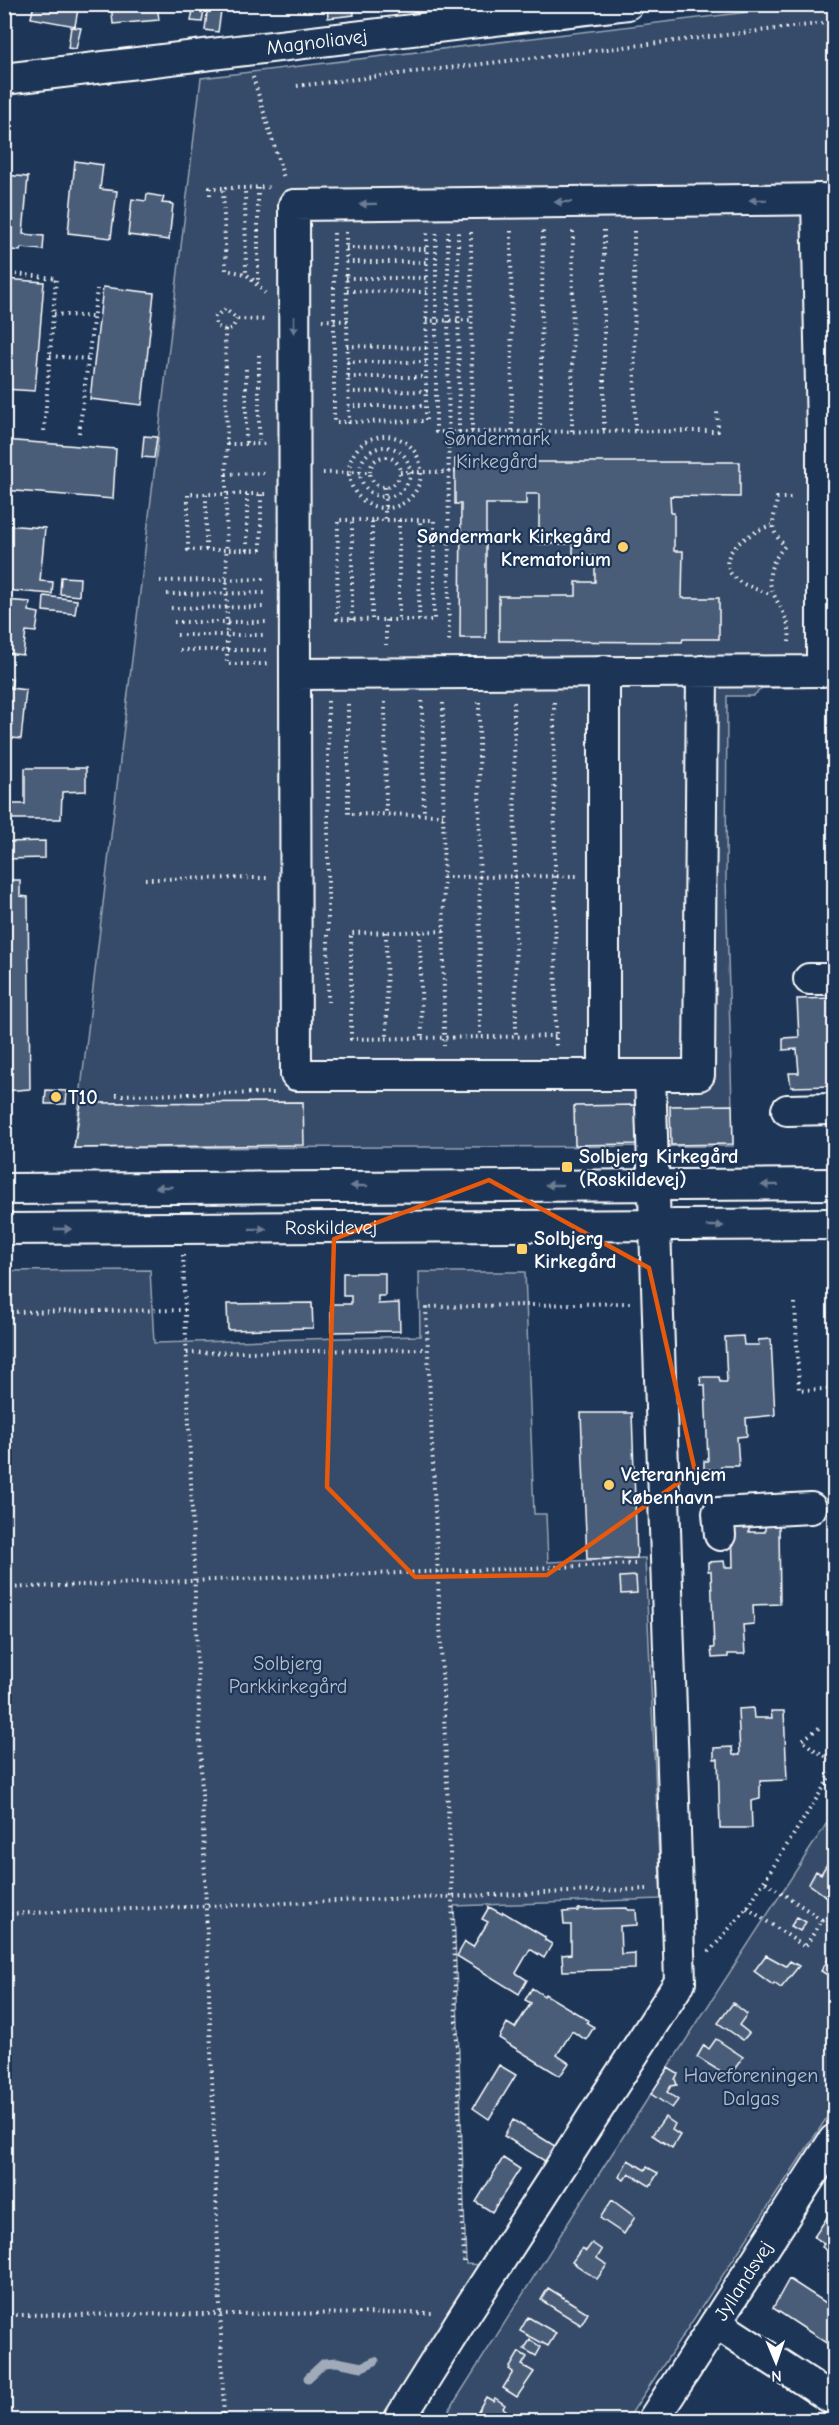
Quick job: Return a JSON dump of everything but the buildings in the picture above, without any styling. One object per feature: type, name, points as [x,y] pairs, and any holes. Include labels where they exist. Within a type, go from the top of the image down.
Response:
[{"type":"street","name":"Magnoliavej","points":[[4,79],[628,4]]},
{"type":"street","points":[[287,662],[338,673],[604,671],[702,671],[782,671],[828,673],[822,498],[826,199],[634,201],[440,207],[340,217],[290,196],[284,320],[287,662],[294,878],[296,1075],[699,1075],[702,671]]},
{"type":"street","points":[[604,671],[604,1075]]},
{"type":"street","points":[[399,2421],[680,1982],[651,1076]]},
{"type":"street","points":[[787,1110],[834,1109]]},
{"type":"street","points":[[4,1189],[834,1184]]},
{"type":"street","name":"Roskildevej","points":[[4,1229],[834,1224]]},
{"type":"street","points":[[720,1535],[718,1513],[812,1508]]},
{"type":"street","name":"Jyllandsvej","points":[[653,2421],[834,2140]]},
{"type":"street","points":[[716,2323],[834,2400]]},
{"type":"path","points":[[297,86],[834,22]]},
{"type":"path","points":[[247,51],[290,196]]},
{"type":"path","points":[[210,195],[210,188],[258,188],[290,196]]},
{"type":"path","points":[[224,188],[226,270],[246,274],[258,284],[284,320]]},
{"type":"path","points":[[245,188],[246,274]]},
{"type":"path","points":[[258,188],[258,284]]},
{"type":"path","points":[[634,201],[635,431]]},
{"type":"path","points":[[340,217],[335,320],[334,422],[426,421],[427,249],[440,207]]},
{"type":"path","points":[[424,815],[438,672],[448,472],[448,321],[440,207]]},
{"type":"path","points":[[440,207],[458,216],[459,432]]},
{"type":"path","points":[[440,207],[435,215],[436,432],[718,431],[717,410]]},
{"type":"path","points":[[340,217],[346,248],[349,422]]},
{"type":"path","points":[[540,431],[543,226]]},
{"type":"path","points":[[572,431],[573,226]]},
{"type":"path","points":[[604,226],[604,431]]},
{"type":"path","points":[[471,227],[472,432]]},
{"type":"path","points":[[511,227],[512,431]]},
{"type":"path","points":[[346,248],[427,249]]},
{"type":"path","points":[[346,262],[427,262]]},
{"type":"path","points":[[4,273],[56,278],[44,430]]},
{"type":"path","points":[[346,278],[427,278]]},
{"type":"path","points":[[79,433],[97,289]]},
{"type":"path","points":[[347,291],[426,292]]},
{"type":"path","points":[[237,319],[232,329],[225,330],[216,326],[215,317],[225,309],[237,319],[347,321]]},
{"type":"path","points":[[54,314],[94,317]]},
{"type":"path","points":[[426,321],[471,320]]},
{"type":"path","points":[[225,330],[227,444],[272,444]]},
{"type":"path","points":[[347,346],[426,348]]},
{"type":"path","points":[[259,355],[260,444]]},
{"type":"path","points":[[50,356],[88,359]]},
{"type":"path","points":[[347,362],[426,362]]},
{"type":"path","points":[[246,369],[246,444]]},
{"type":"path","points":[[348,377],[426,377]]},
{"type":"path","points":[[348,392],[426,391]]},
{"type":"path","points":[[348,406],[426,406]]},
{"type":"path","points":[[385,436],[397,438],[408,444],[416,454],[421,472],[416,490],[408,500],[398,506],[385,508],[374,506],[356,494],[351,483],[351,461],[364,443],[385,436]]},
{"type":"path","points":[[392,448],[405,457],[410,472],[409,480],[399,493],[385,497],[376,496],[362,485],[360,468],[368,453],[376,449],[392,448]]},
{"type":"path","points":[[380,458],[390,458],[398,465],[400,472],[395,484],[380,487],[373,481],[370,472],[373,463],[380,458]]},
{"type":"path","points":[[400,472],[455,472]]},
{"type":"path","points":[[226,474],[227,664],[287,662]]},
{"type":"path","points":[[385,487],[385,520]]},
{"type":"path","points":[[268,494],[188,494],[188,550],[268,550]]},
{"type":"path","points":[[206,494],[206,550]]},
{"type":"path","points":[[247,494],[247,550]]},
{"type":"path","points":[[261,494],[261,550]]},
{"type":"path","points":[[782,671],[782,655],[790,634],[773,595],[769,576],[773,563],[785,546],[774,534],[772,525],[777,498],[822,498]]},
{"type":"path","points":[[338,520],[372,520],[434,520],[434,620],[337,619],[338,520]]},
{"type":"path","points":[[352,520],[352,620]]},
{"type":"path","points":[[372,520],[372,620]]},
{"type":"path","points":[[399,520],[399,620]]},
{"type":"path","points":[[419,620],[420,520]]},
{"type":"path","points":[[772,525],[761,528],[740,541],[729,556],[728,563],[733,576],[739,582],[773,595]]},
{"type":"path","points":[[160,581],[271,579]]},
{"type":"path","points":[[167,594],[271,593]]},
{"type":"path","points":[[171,608],[271,607]]},
{"type":"path","points":[[174,622],[270,622]]},
{"type":"path","points":[[177,635],[271,635]]},
{"type":"path","points":[[180,650],[227,650],[287,662]]},
{"type":"path","points":[[438,672],[443,814],[444,1074]]},
{"type":"path","points":[[479,672],[480,1037]]},
{"type":"path","points":[[514,672],[516,1037]]},
{"type":"path","points":[[444,931],[351,933],[351,1039],[556,1036],[554,672]]},
{"type":"path","points":[[338,673],[348,814],[443,814]]},
{"type":"path","points":[[328,1014],[328,878],[338,673]]},
{"type":"path","points":[[385,673],[386,815]]},
{"type":"path","points":[[443,878],[604,876]]},
{"type":"path","points":[[145,879],[328,878]]},
{"type":"path","points":[[386,932],[387,1039]]},
{"type":"path","points":[[420,932],[422,1038]]},
{"type":"path","points":[[116,1095],[283,1093],[296,1075]]},
{"type":"path","points":[[182,1229],[224,2421]]},
{"type":"path","points":[[464,2266],[452,1897],[439,1571],[426,1348],[426,1307],[657,1303]]},
{"type":"path","points":[[795,1303],[799,1390],[827,1389]]},
{"type":"path","points":[[4,1312],[185,1310]]},
{"type":"path","points":[[187,1353],[426,1348]]},
{"type":"path","points":[[4,1588],[666,1563]]},
{"type":"path","points":[[819,1728],[802,1740],[834,1761]]},
{"type":"path","points":[[764,1881],[822,1920]]},
{"type":"path","points":[[4,1914],[678,1888]]},
{"type":"path","points":[[747,1908],[804,1947],[822,1920],[834,1917]]},
{"type":"path","points":[[4,2316],[466,2313]]},
{"type":"highlighted area","points":[[489,1180],[649,1268],[695,1471],[547,1575],[415,1577],[327,1487],[334,1239]]},
{"type":"green space","name":"Søndermark Kirkegård","points":[[806,5],[834,5],[834,687],[762,688],[753,696],[727,696],[726,878],[733,1146],[74,1148],[201,78]]},
{"type":"green space","name":"Solbjerg Parkkirkegård","points":[[150,1270],[154,1343],[420,1336],[419,1272],[525,1272],[534,1514],[546,1514],[548,1562],[645,1558],[661,1899],[454,1906],[466,2264],[484,2265],[385,2420],[5,2420],[4,1271]]},
{"type":"green space","name":"Haveforeningen Dalgas","points":[[834,1812],[834,2107],[627,2420],[443,2420],[606,2163]]},
{"type":"waterway","points":[[308,2378],[324,2363],[337,2362],[362,2367],[375,2361]]},
{"type":"place","name":"Søndermark Kirkegård Krematorium","points":[[623,547]]},
{"type":"place","name":"T10","points":[[56,1097]]},
{"type":"place","name":"Solbjerg Kirkegård (Roskildevej)","points":[[567,1167]]},
{"type":"place","name":"Solbjerg Kirkegård","points":[[522,1249]]},
{"type":"place","name":"Veteranhjem København","points":[[609,1485]]}]
